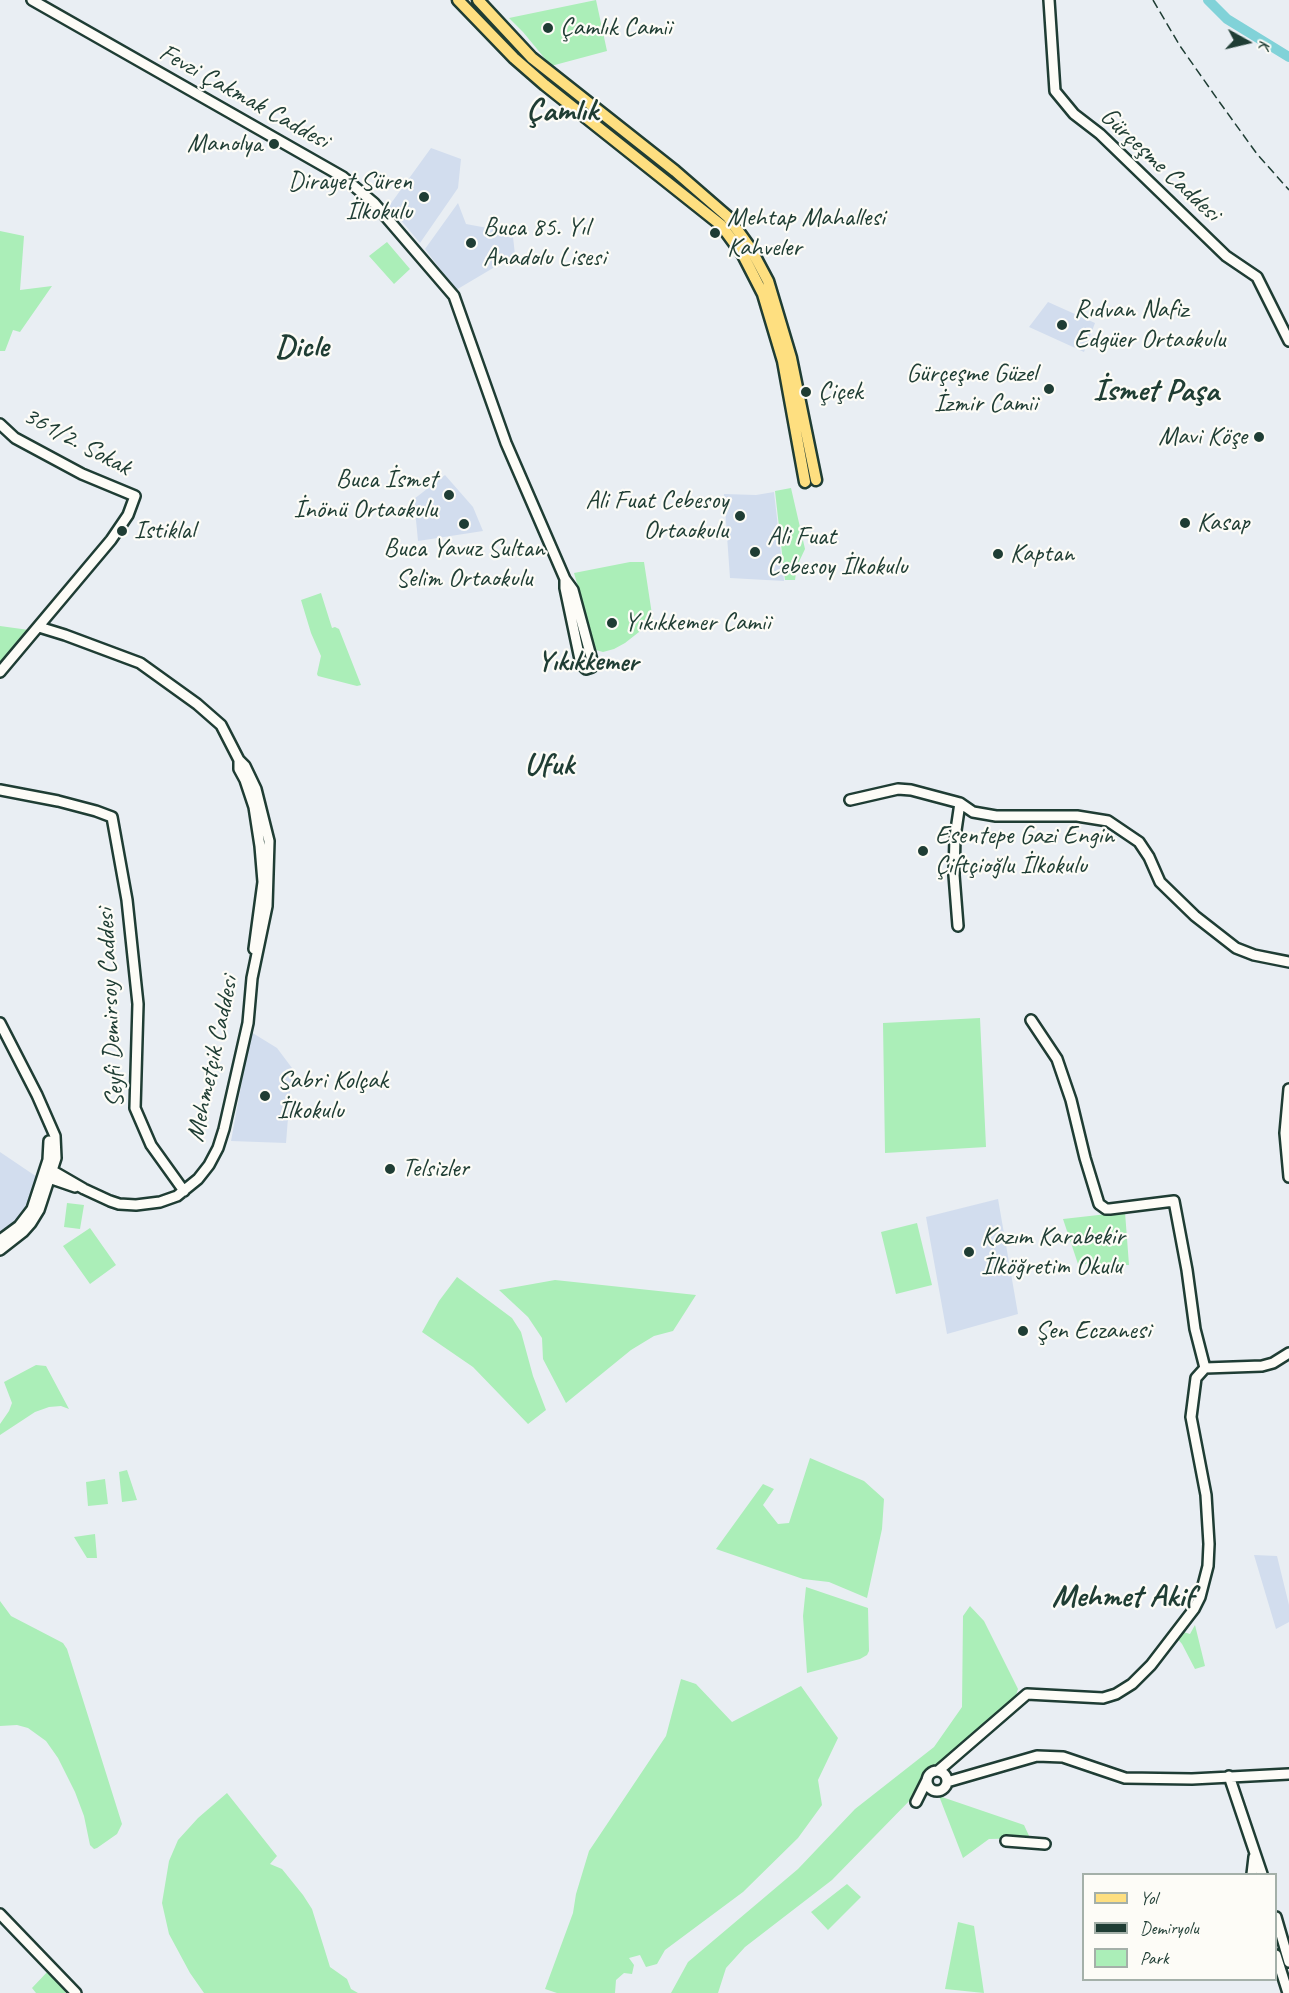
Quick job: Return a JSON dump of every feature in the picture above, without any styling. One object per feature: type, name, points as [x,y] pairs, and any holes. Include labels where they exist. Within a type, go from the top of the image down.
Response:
[{"type":"main road","name":"Fevzi Çakmak Caddesi","points":[[32,0],[343,177],[374,203],[454,296],[506,443],[565,579],[573,590],[593,664],[590,669],[585,669],[581,664],[565,579]]},
{"type":"main road","points":[[478,0],[532,58],[675,171],[724,221],[764,294],[783,361],[810,482]]},
{"type":"main road","name":"Gürçeşme Caddesi","points":[[1049,0],[1055,91],[1074,114],[1100,134],[1226,256],[1257,277],[1289,341]]},
{"type":"main road","points":[[461,3],[501,45],[545,85],[724,221]]},
{"type":"main road","points":[[489,3],[498,23]]},
{"type":"main road","points":[[551,66],[560,81]]},
{"type":"main road","name":"361/2. Sokak","points":[[0,424],[15,438],[82,474],[135,496],[128,515],[111,540],[39,627]]},
{"type":"main road","points":[[0,672],[39,627]]},
{"type":"main road","name":"Mehmetçik Caddesi","points":[[39,627],[140,663],[197,704],[221,725],[239,760],[239,769],[254,807],[263,882],[254,945],[255,961],[248,1023],[221,1139],[209,1165],[184,1191],[160,1202],[128,1205],[110,1201],[48,1173]]},
{"type":"main road","points":[[850,800],[898,789],[911,790],[960,803],[973,812],[996,816],[1077,816],[1108,821],[1139,842],[1149,856],[1160,882],[1195,916],[1236,948],[1254,955],[1289,962]]},
{"type":"main road","name":"Seyfi Demirsoy Caddesi","points":[[0,790],[58,801],[112,817],[127,900],[138,1004],[135,1108],[151,1145],[184,1191]]},
{"type":"main road","points":[[958,926],[954,874],[955,837],[960,803]]},
{"type":"main road","points":[[1031,1020],[1057,1059],[1071,1100],[1099,1204],[1110,1209],[1174,1201],[1195,1329],[1205,1368]]},
{"type":"main road","points":[[0,1023],[55,1136],[56,1158],[25,1220],[0,1240]]},
{"type":"main road","points":[[1289,1089],[1285,1133],[1289,1177]]},
{"type":"main road","points":[[0,1250],[31,1223],[39,1210],[48,1173]]},
{"type":"main road","points":[[931,1790],[916,1802],[932,1772],[938,1771],[1027,1694],[1103,1698],[1116,1695],[1132,1684],[1151,1665],[1194,1609],[1200,1597],[1208,1566],[1206,1495],[1191,1417],[1196,1378],[1205,1368],[1262,1366],[1273,1363],[1289,1353]]},
{"type":"main road","points":[[947,1782],[1037,1756],[1064,1757],[1125,1778],[1192,1779],[1289,1774]]},
{"type":"main road","points":[[927,1780],[931,1790],[937,1792],[942,1790],[947,1782],[944,1774],[938,1771]]},
{"type":"main road","points":[[1229,1776],[1261,1873]]},
{"type":"main road","points":[[1006,1841],[1045,1844]]},
{"type":"main road","points":[[1252,1873],[1254,1855]]},
{"type":"main road","points":[[0,1914],[76,1993]]},
{"type":"main road","points":[[1277,1923],[1289,1962]]},
{"type":"main road","points":[[1277,1961],[1288,1993]]},
{"type":"shaded area","name":"Dirayet Süren İlkokulu","points":[[431,148],[461,159],[458,188],[420,243],[389,206]]},
{"type":"shaded area","name":"Buca 85. Yıl Anadolu Lisesi","points":[[458,203],[466,224],[509,232],[513,237],[515,255],[456,290],[425,249]]},
{"type":"shaded area","name":"Rıdvan Nafiz Edgüer Ortaokulu","points":[[1048,302],[1095,323],[1084,352],[1029,327]]},
{"type":"shaded area","points":[[445,475],[473,507],[483,531],[418,541],[414,499]]},
{"type":"shaded area","name":"Ali Fuat Cebesoy İlkokulu","points":[[774,492],[784,581],[730,578],[724,494],[756,495]]},
{"type":"shaded area","name":"Sabri Kolçak İlkokulu","points":[[251,1032],[277,1048],[292,1068],[286,1143],[231,1141]]},
{"type":"shaded area","points":[[0,1152],[37,1177],[31,1200],[19,1219],[0,1233]]},
{"type":"shaded area","name":"Kazım Karabekir İlköğretim Okulu","points":[[998,1199],[1018,1314],[947,1334],[926,1217]]},
{"type":"shaded area","points":[[1254,1555],[1277,1556],[1289,1605],[1289,1622],[1276,1629]]},
{"type":"green space","points":[[596,0],[607,51],[551,66],[509,18]]},
{"type":"green space","points":[[0,231],[24,236],[20,290],[52,286],[20,332],[13,330],[5,351],[0,351]]},
{"type":"green space","points":[[387,242],[410,269],[394,284],[369,256]]},
{"type":"green space","points":[[791,488],[805,549],[797,566],[795,580],[785,580],[775,491]]},
{"type":"green space","points":[[630,562],[644,562],[653,621],[614,649],[603,652],[596,650],[574,573]]},
{"type":"green space","points":[[321,593],[332,628],[339,629],[361,685],[357,686],[317,674],[321,656],[301,600]]},
{"type":"green space","points":[[0,626],[29,630],[0,666]]},
{"type":"green space","points":[[980,1018],[986,1147],[885,1153],[883,1023]]},
{"type":"green space","points":[[67,1203],[84,1205],[80,1229],[64,1227]]},
{"type":"green space","points":[[1125,1212],[1129,1265],[1078,1264],[1063,1219]]},
{"type":"green space","points":[[917,1223],[932,1285],[896,1294],[881,1232]]},
{"type":"green space","points":[[90,1228],[116,1265],[90,1284],[63,1246]]},
{"type":"green space","points":[[457,1277],[512,1318],[521,1332],[533,1376],[546,1410],[528,1424],[473,1367],[422,1332],[439,1301]]},
{"type":"green space","points":[[555,1280],[696,1295],[673,1331],[654,1336],[631,1350],[566,1403],[543,1359],[542,1338],[528,1317],[499,1290]]},
{"type":"green space","points":[[36,1365],[46,1366],[69,1409],[61,1406],[49,1407],[35,1412],[0,1435],[0,1424],[12,1403],[4,1382]]},
{"type":"green space","points":[[810,1458],[864,1481],[884,1499],[882,1529],[867,1598],[829,1582],[803,1579],[716,1549],[763,1484],[774,1489],[763,1505],[778,1524],[789,1523]]},
{"type":"green space","points":[[127,1470],[137,1500],[122,1502],[119,1472]]},
{"type":"green space","points":[[105,1479],[108,1504],[88,1506],[86,1482]]},
{"type":"green space","points":[[95,1534],[97,1558],[87,1558],[74,1537]]},
{"type":"green space","points":[[806,1587],[868,1608],[869,1651],[867,1655],[860,1659],[807,1673],[803,1616]]},
{"type":"green space","points":[[0,1601],[11,1616],[63,1643],[67,1649],[122,1824],[117,1834],[97,1848],[94,1849],[90,1845],[84,1816],[75,1792],[58,1758],[46,1741],[28,1728],[17,1725],[0,1726]]},
{"type":"green space","points":[[970,1606],[984,1621],[1018,1689],[1016,1695],[925,1778],[916,1794],[832,1880],[745,1947],[726,1968],[718,1993],[671,1993],[688,1962],[798,1869],[855,1809],[934,1747],[962,1707],[963,1616]]},
{"type":"green space","points":[[1195,1625],[1205,1666],[1195,1669],[1176,1637],[1180,1631],[1190,1634]]},
{"type":"green space","points":[[681,1679],[696,1684],[732,1722],[801,1686],[838,1738],[818,1780],[822,1805],[798,1838],[743,1892],[665,1950],[657,1964],[646,1967],[640,1955],[629,1958],[634,1965],[632,1974],[624,1973],[616,1980],[615,1993],[557,1993],[545,1989],[573,1913],[576,1894],[589,1851],[666,1736]]},
{"type":"green space","points":[[227,1793],[277,1856],[270,1864],[282,1869],[312,1909],[330,1967],[347,1979],[351,1989],[358,1993],[204,1993],[190,1973],[169,1934],[162,1903],[169,1861],[178,1840],[198,1818]]},
{"type":"green space","points":[[939,1796],[1024,1825],[1030,1838],[989,1839],[963,1858]]},
{"type":"green space","points":[[847,1884],[861,1897],[828,1930],[811,1912]]},
{"type":"green space","points":[[958,1922],[974,1926],[984,1993],[945,1989]]},
{"type":"green space","points":[[49,1970],[68,1990],[65,1993],[36,1993],[32,1988]]},
{"type":"waterway","points":[[1208,0],[1227,19],[1289,57]]},
{"type":"railway","points":[[1153,0],[1180,46],[1218,100],[1257,154],[1289,190]]},
{"type":"place","name":"Çamlık Camii","points":[[548,28]]},
{"type":"place","name":"Manolya","points":[[274,144]]},
{"type":"place","name":"Dirayet Süren İlkokulu","points":[[424,197]]},
{"type":"place","name":"Mehtap Mahallesi Kahveler","points":[[715,233]]},
{"type":"place","name":"Buca 85. Yıl Anadolu Lisesi","points":[[471,243]]},
{"type":"place","name":"Rıdvan Nafiz Edgüer Ortaokulu","points":[[1062,325]]},
{"type":"place","name":"Gürçeşme Güzel İzmir Camii","points":[[1049,389]]},
{"type":"place","name":"Çiçek","points":[[806,392]]},
{"type":"place","name":"Mavi Köşe","points":[[1259,437]]},
{"type":"place","name":"Buca İsmet İnönü Ortaokulu","points":[[449,495]]},
{"type":"place","name":"Ali Fuat Cebesoy Ortaokulu","points":[[740,516]]},
{"type":"place","name":"Kasap","points":[[1185,523]]},
{"type":"place","name":"Buca Yavuz Sultan Selim Ortaokulu","points":[[464,524]]},
{"type":"place","name":"Istiklal","points":[[122,531]]},
{"type":"place","name":"Ali Fuat Cebesoy İlkokulu","points":[[755,552]]},
{"type":"place","name":"Kaptan","points":[[998,554]]},
{"type":"place","name":"Yıkıkkemer Camii","points":[[612,623]]},
{"type":"place","name":"Esentepe Gazi Engin Çiftçioğlu İlkokulu","points":[[923,851]]},
{"type":"place","name":"Sabri Kolçak İlkokulu","points":[[265,1096]]},
{"type":"place","name":"Telsizler","points":[[390,1169]]},
{"type":"place","name":"Kazım Karabekir İlköğretim Okulu","points":[[969,1252]]},
{"type":"place","name":"Şen Eczanesi","points":[[1023,1331]]},
{"type":"district","name":"Çamlık","points":[[562,112]]},
{"type":"district","name":"Dicle","points":[[302,348]]},
{"type":"district","name":"İsmet Paşa","points":[[1156,392]]},
{"type":"district","name":"Yıkıkkemer","points":[[588,663]]},
{"type":"district","name":"Ufuk","points":[[549,766]]},
{"type":"district","name":"Mehmet Akif","points":[[1123,1598]]}]
